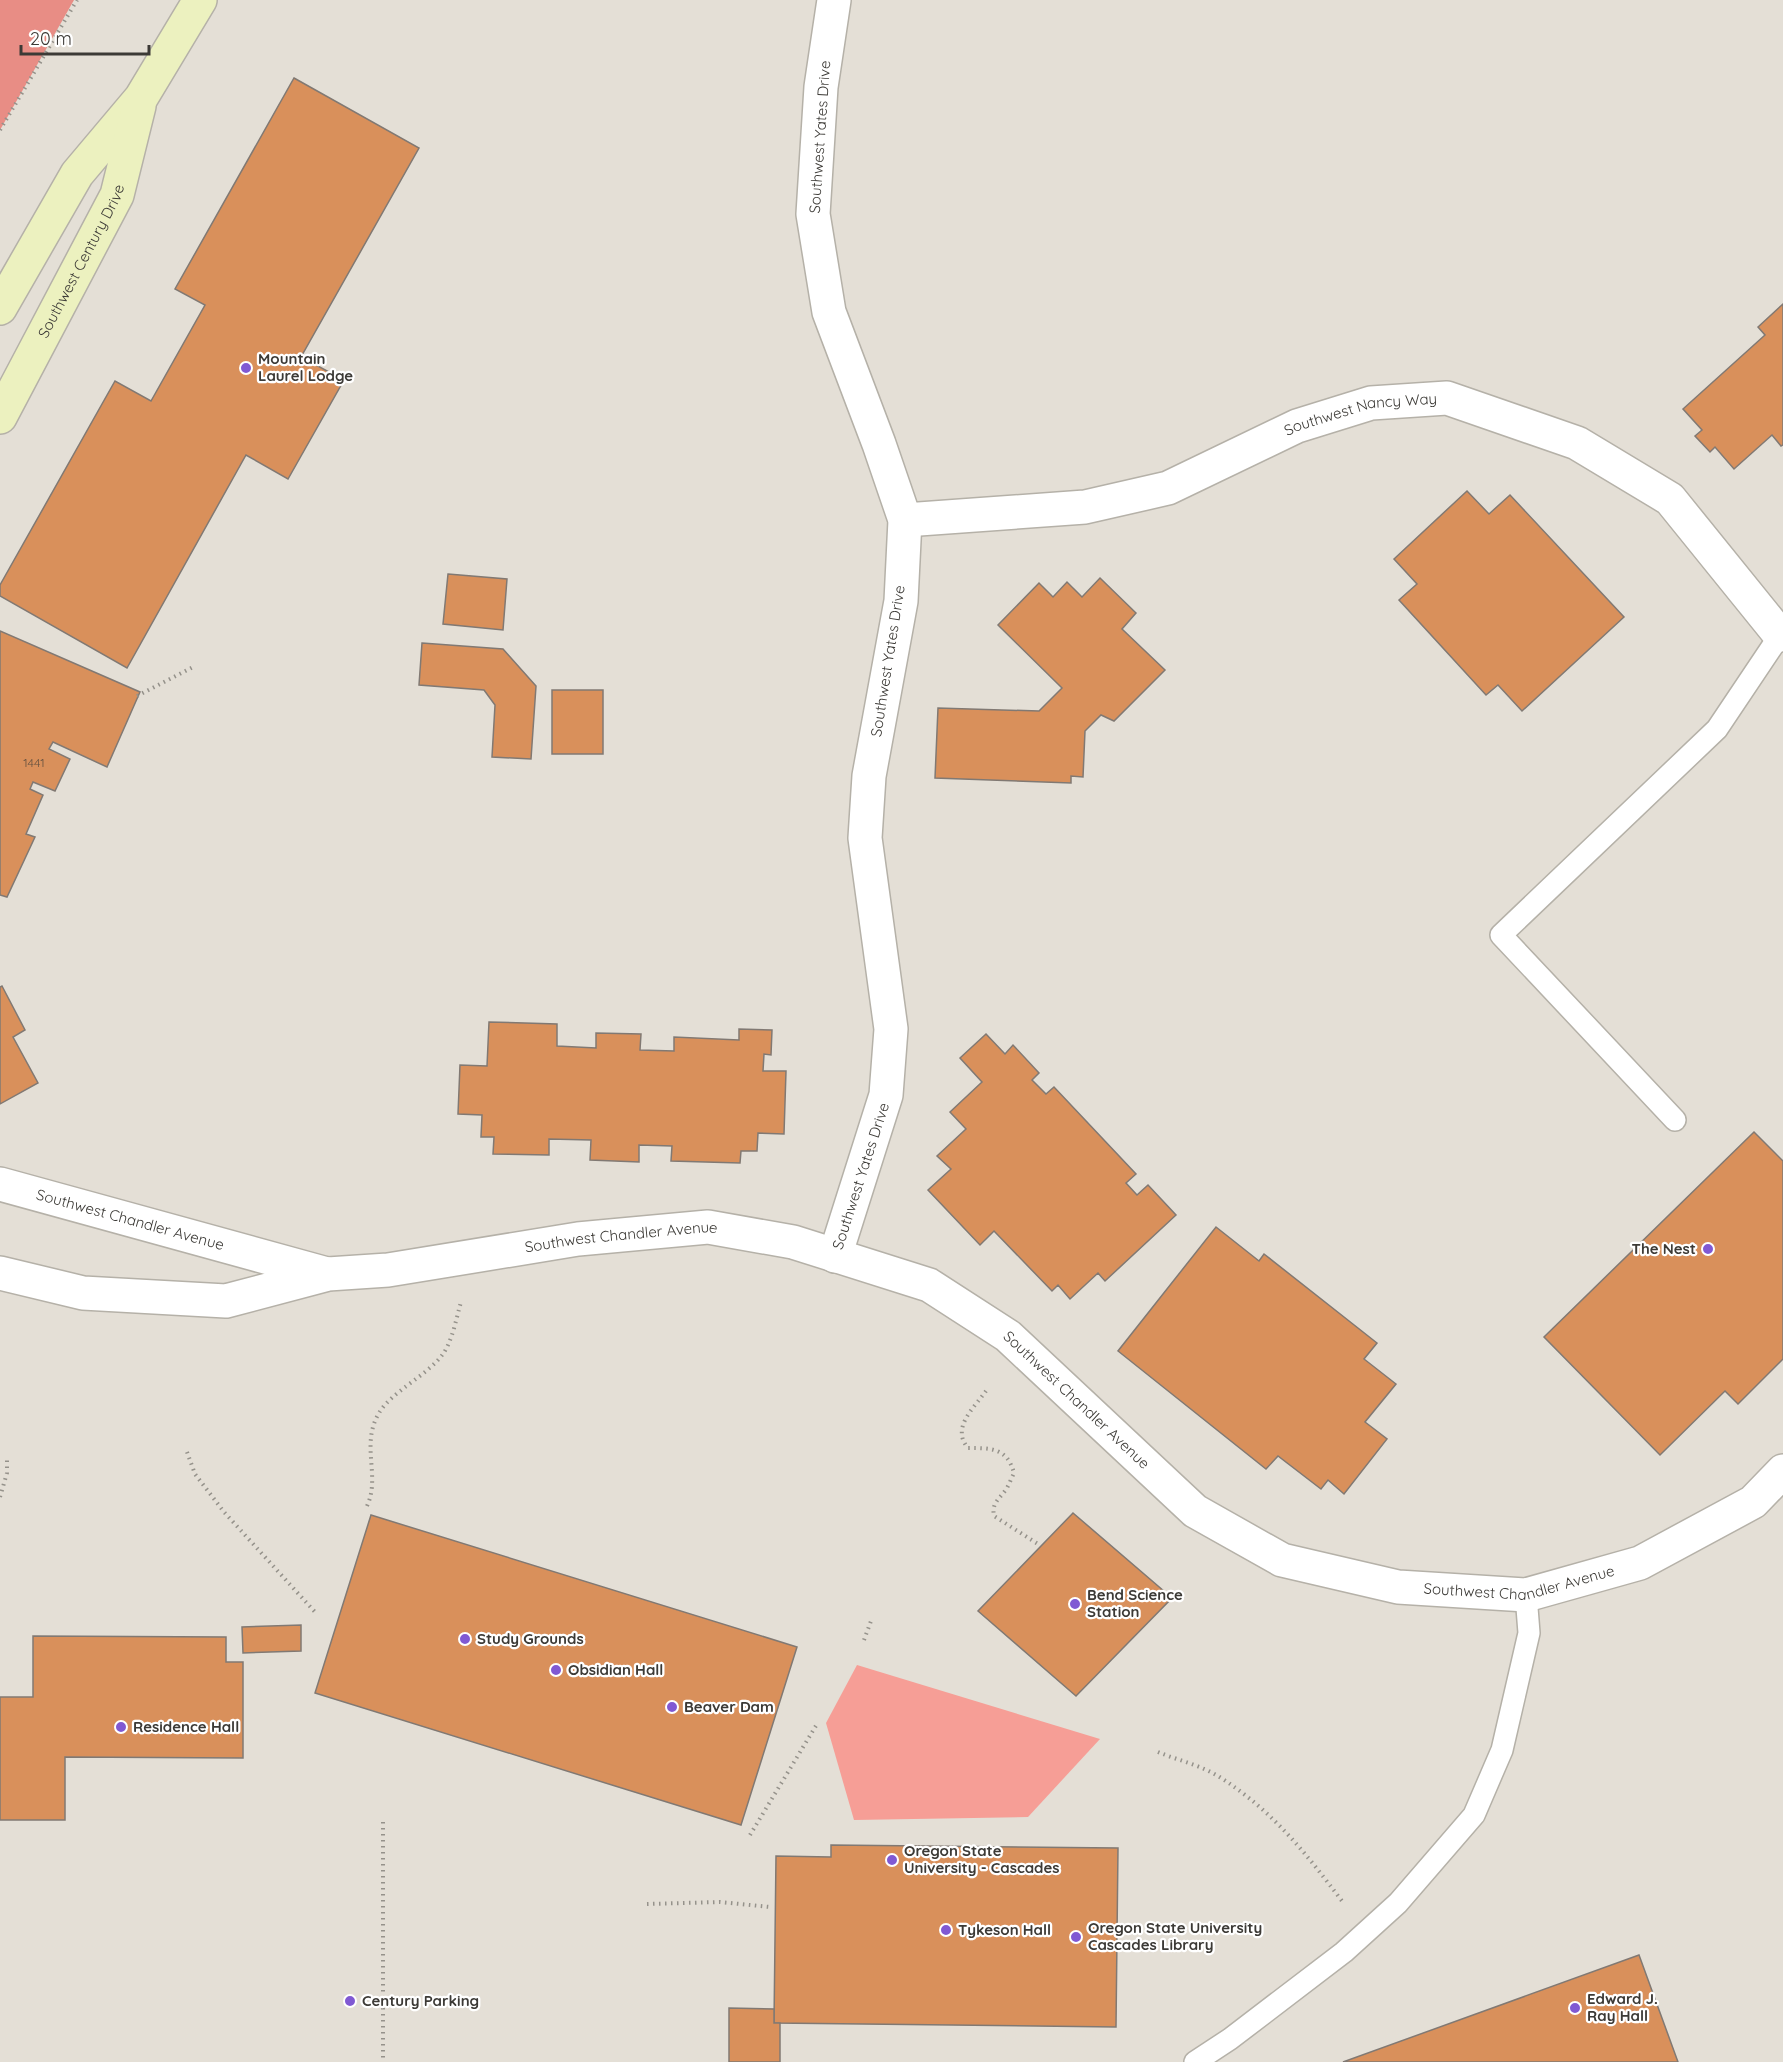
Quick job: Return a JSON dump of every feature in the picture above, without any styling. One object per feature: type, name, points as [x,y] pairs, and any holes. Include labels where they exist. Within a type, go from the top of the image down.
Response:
[{"type":"main road","name":"Southwest Century Drive","points":[[0,308],[77,174],[141,98],[200,0]]},
{"type":"main road","name":"Southwest Century Drive","points":[[0,417],[117,195],[141,98]]},
{"type":"street","name":"Southwest Yates Drive","points":[[834,0],[821,87],[813,214],[829,312],[879,444],[904,520],[901,601],[869,776],[865,838],[891,1029],[886,1095],[835,1256]]},
{"type":"street","name":"Southwest Nancy Way","points":[[904,520],[1085,507],[1108,502],[1168,488],[1297,426],[1360,406],[1371,403],[1447,398],[1576,443],[1670,499],[1780,635]]},
{"type":"street","name":"Southwest Chandler Avenue","points":[[0,1184],[328,1274]]},
{"type":"street","name":"Southwest Chandler Avenue","points":[[0,1273],[82,1293],[226,1301],[328,1274],[388,1270],[578,1239],[708,1227],[793,1242],[929,1285],[1008,1336],[1195,1511],[1282,1560],[1398,1587],[1526,1594],[1640,1563],[1753,1502],[1783,1471]]},
{"type":"lane","points":[[1675,1120],[1501,935],[1717,729],[1780,635]]},
{"type":"lane","points":[[1195,2062],[1230,2039],[1344,1952],[1398,1903],[1474,1815],[1502,1750],[1530,1633],[1526,1594]]},
{"type":"path","points":[[0,130],[77,0]]},
{"type":"path","points":[[137,696],[193,667]]},
{"type":"path","points":[[367,1506],[372,1485],[370,1431],[379,1411],[403,1388],[429,1369],[444,1353],[454,1329],[461,1302]]},
{"type":"path","points":[[986,1391],[966,1417],[960,1436],[968,1448],[993,1450],[1004,1454],[1011,1463],[1014,1473],[1007,1488],[995,1501],[994,1516],[1038,1544]]},
{"type":"path","points":[[187,1452],[195,1474],[224,1512],[315,1612]]},
{"type":"path","points":[[0,1497],[7,1473],[7,1459]]},
{"type":"path","points":[[864,1640],[871,1621]]},
{"type":"path","points":[[750,1835],[817,1724]]},
{"type":"path","points":[[1158,1752],[1216,1776],[1274,1819],[1303,1851],[1342,1901]]},
{"type":"path","points":[[383,1822],[383,2062]]},
{"type":"path","points":[[647,1904],[720,1902],[770,1906]]},
{"type":"shaded area","points":[[0,0],[74,0],[0,130]]},
{"type":"shaded area","points":[[857,1665],[1100,1739],[1028,1817],[854,1820],[826,1723]]},
{"type":"building","name":"Mountain Laurel Lodge","points":[[294,78],[419,148],[301,357],[344,380],[288,479],[246,455],[127,668],[0,596],[0,585],[115,381],[151,401],[205,305],[175,289]]},
{"type":"building","points":[[1783,304],[1783,445],[1781,446],[1772,435],[1734,469],[1715,447],[1710,452],[1695,436],[1702,430],[1683,409],[1765,335],[1758,327]]},
{"type":"building","points":[[1467,491],[1489,514],[1510,495],[1624,617],[1522,711],[1498,685],[1486,695],[1399,600],[1417,584],[1394,559]]},
{"type":"building","points":[[448,574],[507,579],[503,630],[443,624]]},
{"type":"building","points":[[1100,578],[1136,613],[1122,629],[1165,670],[1114,721],[1101,715],[1085,731],[1083,777],[1071,776],[1071,783],[935,778],[938,708],[1039,711],[1062,688],[998,625],[1039,583],[1053,597],[1067,582],[1082,597]]},
{"type":"building","points":[[0,631],[140,692],[107,767],[53,742],[49,749],[70,759],[55,791],[33,782],[30,789],[43,795],[26,834],[35,837],[7,897],[0,895]]},
{"type":"building","points":[[422,643],[503,649],[536,686],[531,759],[492,757],[495,705],[484,690],[419,685]]},
{"type":"building","points":[[552,690],[603,690],[603,754],[552,754]]},
{"type":"building","points":[[2,986],[25,1030],[13,1037],[38,1083],[0,1104],[0,987]]},
{"type":"building","points":[[489,1022],[557,1024],[557,1046],[596,1048],[596,1033],[641,1034],[640,1050],[674,1051],[674,1037],[739,1040],[739,1029],[772,1030],[771,1055],[764,1054],[763,1071],[786,1071],[784,1134],[758,1133],[757,1151],[741,1151],[740,1163],[671,1161],[672,1146],[639,1145],[639,1162],[590,1160],[591,1140],[549,1139],[549,1155],[493,1154],[494,1137],[481,1137],[482,1115],[458,1114],[460,1065],[487,1066]]},
{"type":"building","points":[[986,1034],[1005,1054],[1013,1045],[1039,1073],[1032,1080],[1046,1094],[1054,1087],[1136,1174],[1126,1183],[1137,1195],[1148,1185],[1176,1215],[1105,1281],[1098,1273],[1070,1299],[1058,1285],[1052,1291],[994,1231],[980,1245],[928,1190],[951,1169],[937,1156],[966,1129],[950,1112],[982,1082],[960,1058]]},
{"type":"building","name":"The Nest","points":[[1754,1132],[1783,1161],[1783,1359],[1738,1404],[1725,1391],[1660,1455],[1544,1337]]},
{"type":"building","points":[[1216,1227],[1259,1261],[1264,1254],[1377,1343],[1364,1359],[1396,1384],[1365,1422],[1387,1439],[1344,1494],[1328,1480],[1321,1489],[1278,1456],[1266,1469],[1118,1351]]},
{"type":"building","name":"Bend Science Station","points":[[1073,1513],[1172,1598],[1076,1696],[978,1611]]},
{"type":"building","name":"Obsidian Hall","points":[[371,1515],[797,1647],[741,1825],[315,1693]]},
{"type":"building","points":[[301,1625],[301,1651],[243,1653],[242,1627]]},
{"type":"building","name":"Residence Hall","points":[[33,1636],[226,1637],[226,1662],[243,1662],[243,1758],[65,1757],[65,1820],[0,1820],[0,1697],[33,1697]]},
{"type":"building","name":"Tykeson Hall","points":[[831,1845],[1118,1848],[1116,2027],[774,2023],[776,1856],[831,1857]]},
{"type":"building","name":"Edward J. Ray Hall","points":[[1639,1955],[1678,2062],[1343,2062]]},
{"type":"building","points":[[729,2008],[774,2009],[774,2023],[780,2023],[780,2062],[729,2062]]},
{"type":"place","name":"Mountain Laurel Lodge","points":[[246,368]]},
{"type":"place","name":"The Nest","points":[[1708,1249]]},
{"type":"place","name":"Bend Science Station","points":[[1075,1604]]},
{"type":"place","name":"Study Grounds","points":[[465,1639]]},
{"type":"place","name":"Obsidian Hall","points":[[556,1670]]},
{"type":"place","name":"Beaver Dam","points":[[672,1707]]},
{"type":"place","name":"Residence Hall","points":[[121,1727]]},
{"type":"place","name":"Oregon State University - Cascades","points":[[892,1860]]},
{"type":"place","name":"Tykeson Hall","points":[[946,1930]]},
{"type":"place","name":"Oregon State University Cascades Library","points":[[1076,1937]]},
{"type":"place","name":"Century Parking","points":[[350,2001]]},
{"type":"place","name":"Edward J. Ray Hall","points":[[1575,2008]]}]
